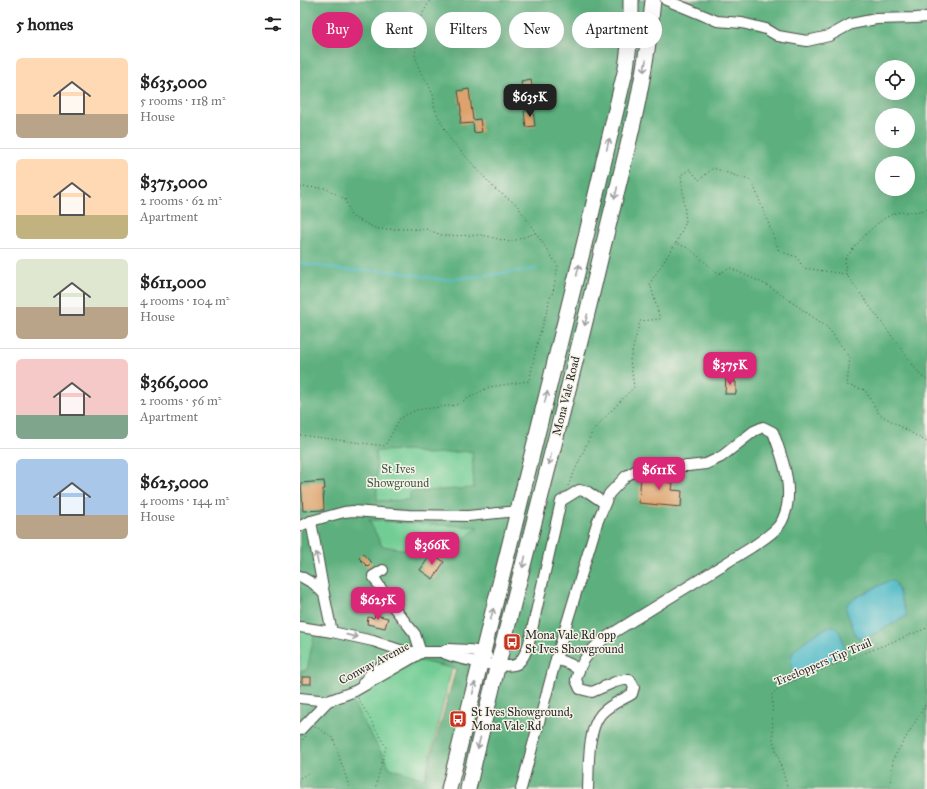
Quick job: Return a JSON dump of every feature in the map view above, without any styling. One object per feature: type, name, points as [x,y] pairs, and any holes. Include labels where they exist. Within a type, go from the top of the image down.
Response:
[{"type":"highway","name":"Mona Vale Road","points":[[449,789],[584,245],[626,68],[631,30],[631,0]]},
{"type":"highway","name":"Mona Vale Road","points":[[468,789],[498,664],[589,307],[646,67],[653,0]]},
{"type":"street","points":[[666,0],[717,21],[742,23],[766,29],[778,36],[807,41],[829,36],[851,24],[876,19],[916,18],[927,16]]},
{"type":"street","points":[[521,789],[556,659],[597,524],[604,503],[610,494],[619,482],[635,470],[644,466],[688,466],[706,464],[721,457],[754,431],[763,427],[773,432],[787,479],[788,502],[782,522],[769,535],[594,646],[578,670],[576,680],[580,689],[592,692],[624,680],[630,680],[634,687],[632,694],[601,714],[594,726],[590,752],[588,789]]},
{"type":"street","points":[[383,570],[374,576],[391,604],[415,634],[421,653],[442,652],[448,656],[481,657],[498,664],[509,666],[516,664],[523,658],[530,643],[561,501],[579,490],[588,492],[604,503]]},
{"type":"street","points":[[300,526],[311,521],[353,511],[408,515],[468,516],[518,511]]},
{"type":"street","points":[[311,521],[332,632]]},
{"type":"street","points":[[300,576],[314,584],[324,594]]},
{"type":"street","name":"Conway Avenue","points":[[300,626],[374,641],[406,652],[421,653]]},
{"type":"street","points":[[357,689],[372,672],[406,652]]},
{"type":"street","name":"Conway Avenue","points":[[300,730],[328,701],[357,689],[421,653]]},
{"type":"street","points":[[556,659],[570,664],[578,670]]},
{"type":"street","points":[[300,698],[328,701]]},
{"type":"path","points":[[300,435],[385,446],[400,418],[416,410],[456,406],[489,387],[530,381],[538,340],[549,300],[553,292],[558,266],[517,205],[494,189],[450,139],[438,116],[434,106],[434,97],[419,69],[415,55],[423,13],[430,0]]},
{"type":"path","points":[[561,501],[594,430],[634,387],[630,360],[640,321],[660,319],[650,283],[676,243],[686,222],[681,176],[690,169],[699,180],[713,168],[752,181],[779,251],[797,257],[803,268],[846,274]]},
{"type":"path","points":[[300,187],[325,188],[345,199],[352,216],[377,229],[426,229],[444,236],[482,234],[510,242],[536,233]]},
{"type":"path","points":[[927,209],[919,212],[894,214],[878,223],[865,235],[845,259],[846,274],[921,376],[927,380]]},
{"type":"path","points":[[676,243],[690,249],[718,274],[730,268],[769,286],[827,328],[850,357],[847,385],[865,390],[879,414],[927,442]]},
{"type":"path","name":"Treeloppers Tip Trail","points":[[788,789],[773,740],[772,694],[778,688],[787,684],[927,628]]},
{"type":"path","points":[[300,680],[300,692]]},
{"type":"path","points":[[357,689],[386,747],[375,789]]},
{"type":"path","points":[[890,789],[893,759],[927,702]]},
{"type":"path","points":[[308,721],[333,738],[350,789]]},
{"type":"path","points":[[300,778],[308,773]]},
{"type":"green space","points":[[300,0],[927,0],[927,789],[300,789],[300,671],[307,670],[315,632],[300,629]],"holes":[[[409,450],[427,454],[472,451],[474,488],[410,492],[410,500],[377,501],[376,451]],[[369,520],[478,527],[444,556],[382,546]],[[416,660],[456,669],[425,779],[390,768],[350,698]]]},
{"type":"green space","name":"St Ives Showground","points":[[300,387],[507,448],[422,789],[300,789]]},
{"type":"water","points":[[888,581],[893,581],[896,584],[907,616],[866,638],[860,639],[856,636],[846,610],[847,604],[855,598]]},
{"type":"water","points":[[830,626],[834,626],[841,636],[843,643],[842,656],[797,672],[792,668],[791,658],[796,649],[807,639]]},
{"type":"building","points":[[531,80],[533,91],[524,93],[521,82]]},
{"type":"building","points":[[469,89],[473,120],[480,119],[482,132],[474,133],[473,123],[460,124],[461,110],[458,91]]},
{"type":"building","points":[[533,110],[535,126],[526,127],[524,111]]},
{"type":"building","points":[[726,376],[735,377],[734,382],[736,382],[736,394],[725,394]]},
{"type":"building","points":[[646,472],[668,473],[667,482],[673,483],[672,490],[682,491],[681,507],[639,503],[641,475]]},
{"type":"building","points":[[324,481],[324,510],[303,511],[301,483]]},
{"type":"building","points":[[432,553],[444,562],[433,579],[420,570]]},
{"type":"building","points":[[363,554],[372,563],[368,567],[359,558]]},
{"type":"building","points":[[375,615],[388,618],[385,628],[367,624],[368,617],[374,618]]},
{"type":"building","points":[[302,677],[311,677],[311,684],[302,684]]},
{"type":"waterway","points":[[300,263],[344,270],[392,271],[445,280],[537,269]]},
{"type":"place","name":"Mona Vale Rd opp St Ives Showground","points":[[512,642]]},
{"type":"place","name":"St Ives Showground, Mona Vale Rd","points":[[458,719]]}]
